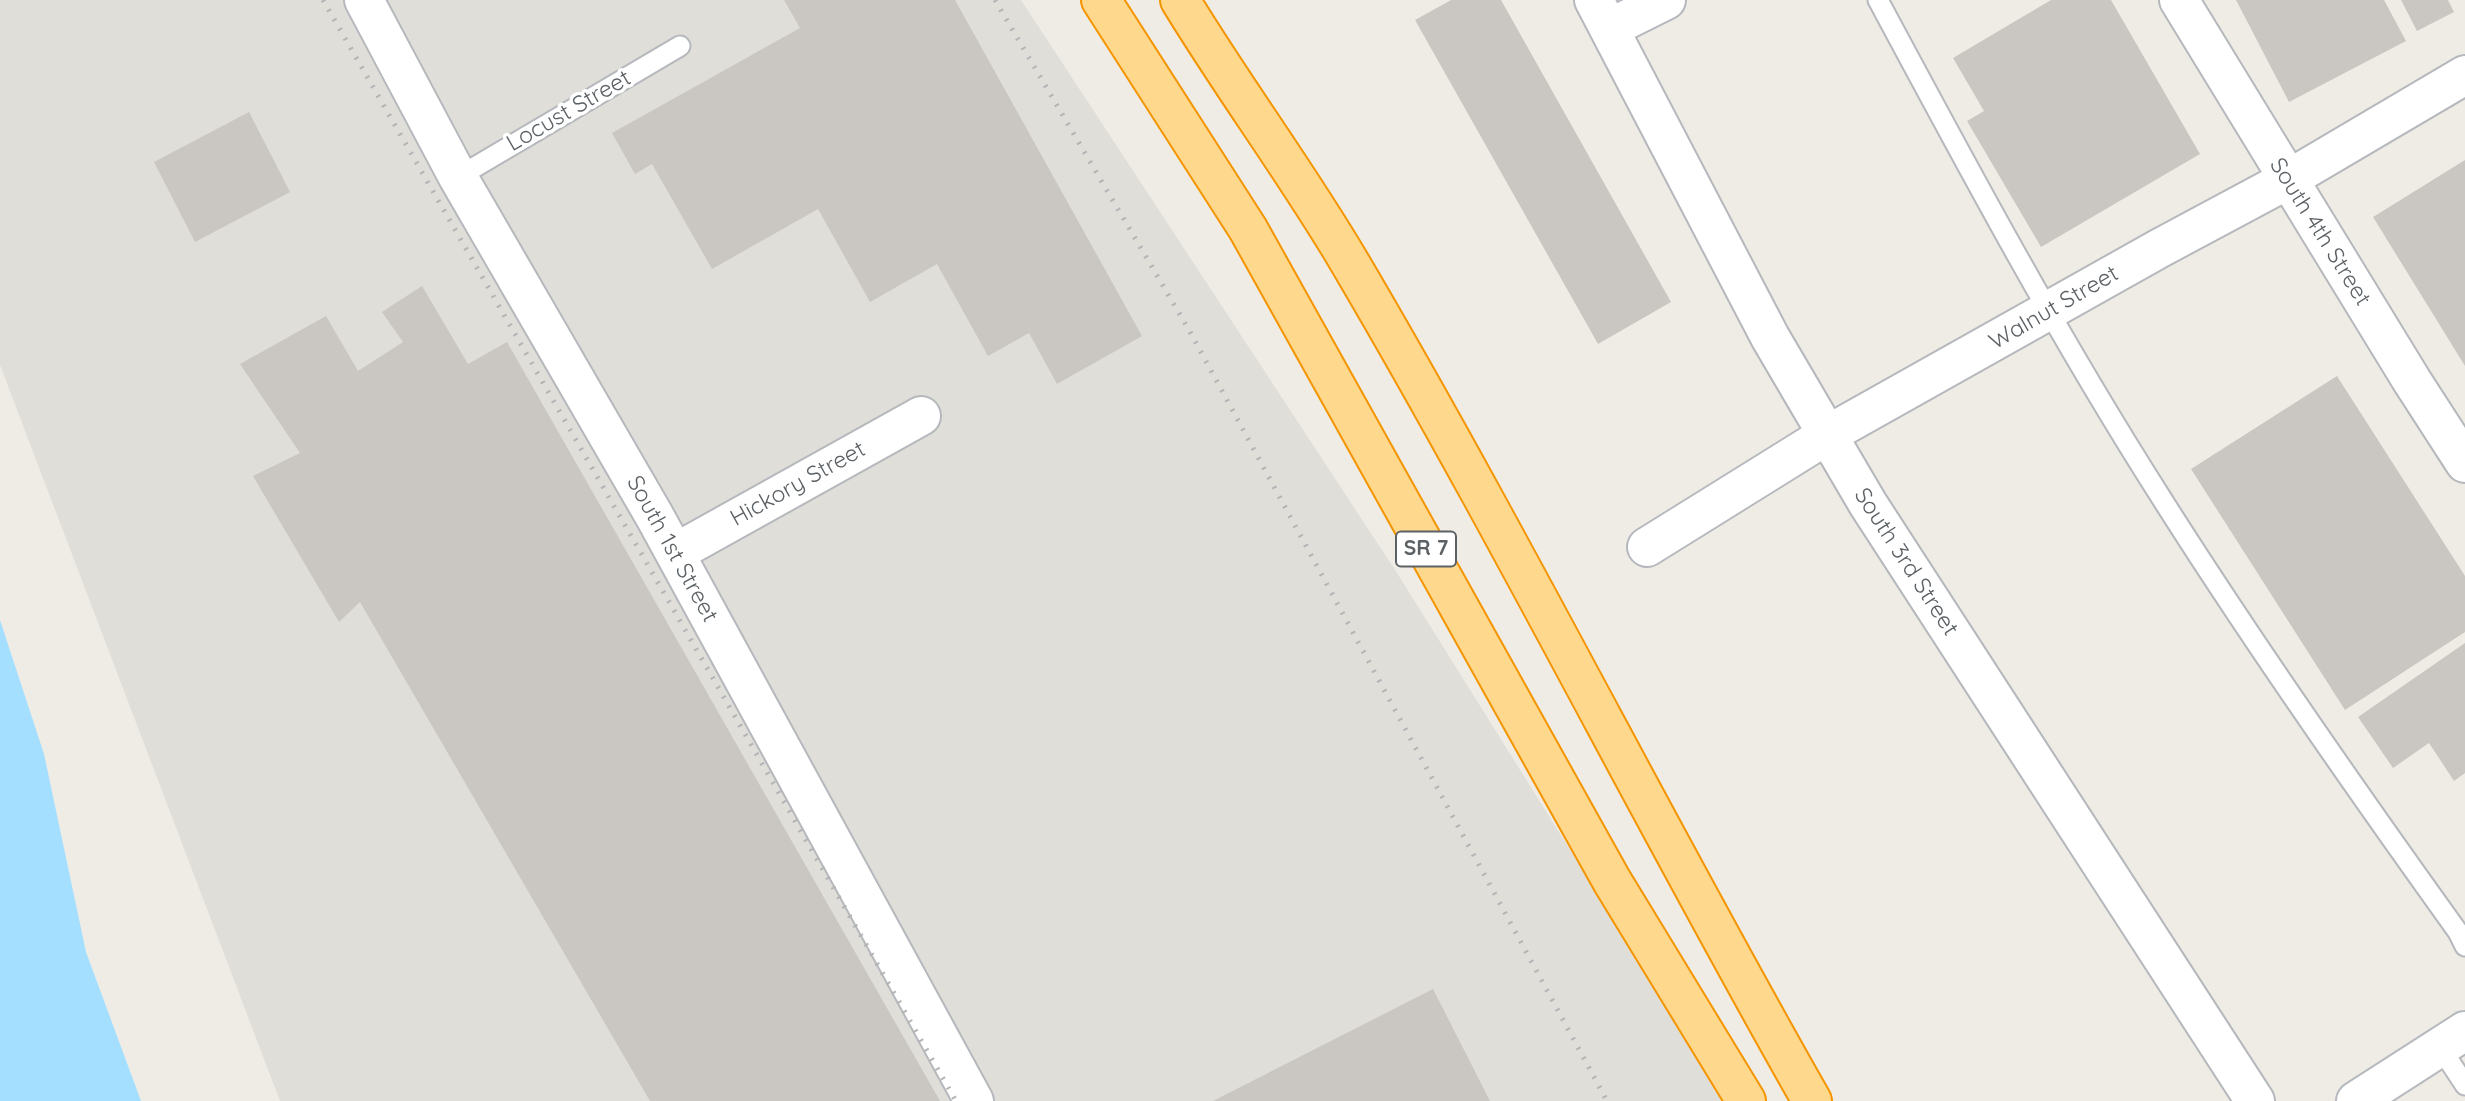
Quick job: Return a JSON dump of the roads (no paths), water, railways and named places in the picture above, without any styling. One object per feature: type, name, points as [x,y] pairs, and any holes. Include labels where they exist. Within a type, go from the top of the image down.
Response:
[{"type":"highway","name":"SR 7","points":[[1101,0],[1248,229],[1612,881],[1746,1101]]},
{"type":"highway","points":[[1180,0],[1224,72],[1349,261],[1538,598],[1728,954],[1812,1101]]},
{"type":"street","name":"South 1st Street","points":[[364,0],[458,177],[675,553],[974,1101]]},
{"type":"street","points":[[1602,14],[1665,0]]},
{"type":"street","name":"South 4th Street","points":[[2179,0],[2287,180],[2465,463]]},
{"type":"street","name":"South 3rd Street","points":[[1602,14],[1770,337],[1875,516],[2255,1101]]},
{"type":"street","name":"Walnut Street","points":[[1647,547],[1827,435],[2287,180],[2465,75]]},
{"type":"street","name":"Hickory Street","points":[[675,553],[921,416]]},
{"type":"street","points":[[2356,1101],[2453,1039]]},
{"type":"lane","points":[[1878,0],[2049,310],[2161,499],[2465,946]]},
{"type":"lane","name":"Locust Street","points":[[458,177],[680,46]]},
{"type":"lane","points":[[2453,1039],[2465,1084]]},
{"type":"water","points":[[0,620],[44,754],[86,952],[141,1101],[0,1101]]},
{"type":"railway","points":[[323,0],[956,1101]]},
{"type":"railway","points":[[995,0],[1189,330],[1607,1101]]}]
